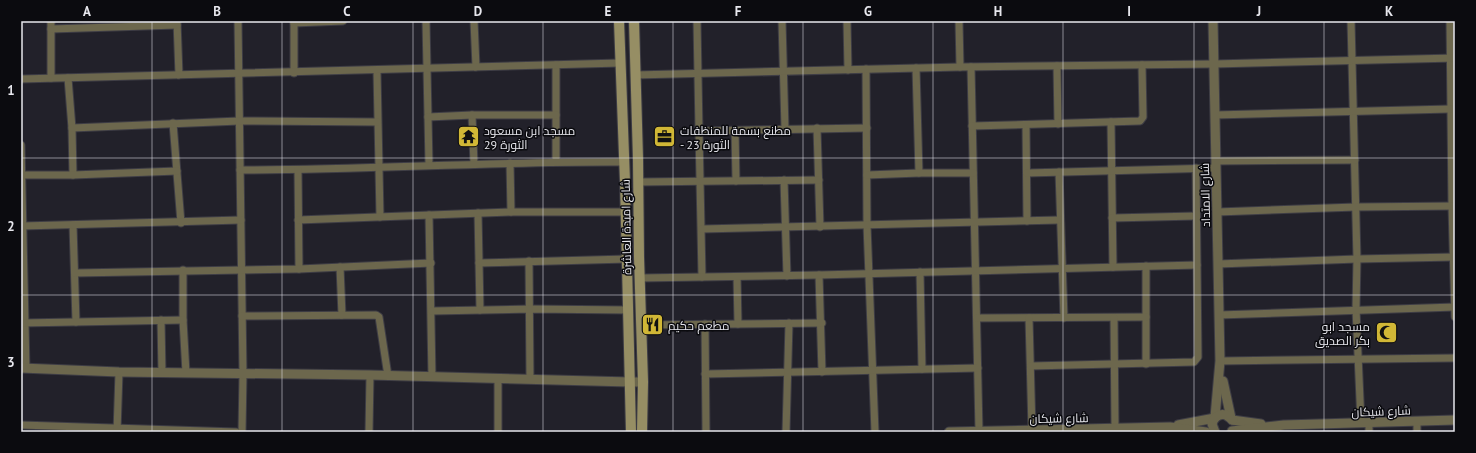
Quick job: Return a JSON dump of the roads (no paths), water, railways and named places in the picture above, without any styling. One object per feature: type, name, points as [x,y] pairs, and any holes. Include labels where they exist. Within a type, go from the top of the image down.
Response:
[{"type":"main road","name":"شارع امبدة العاشرة","points":[[619,21],[626,212],[631,432]]},
{"type":"main road","name":"شارع امبدة العاشرة","points":[[634,21],[643,382],[642,432]]},
{"type":"main road","points":[[625,196],[638,196]]},
{"type":"street","points":[[238,21],[242,270],[242,432]]},
{"type":"street","points":[[294,73],[294,22],[343,21]]},
{"type":"street","points":[[426,21],[429,165]]},
{"type":"street","points":[[474,21],[476,67]]},
{"type":"street","points":[[697,21],[702,276]]},
{"type":"street","points":[[782,21],[785,129]]},
{"type":"street","points":[[847,21],[848,70]]},
{"type":"street","points":[[960,21],[960,67]]},
{"type":"street","name":"شارع الامتداد","points":[[1213,21],[1220,365],[1215,418],[1212,424],[1215,432]]},
{"type":"street","points":[[1351,21],[1358,258],[1356,309],[1358,360],[1366,426]]},
{"type":"street","points":[[1450,21],[1453,58],[1450,109],[1453,157],[1455,317]]},
{"type":"street","points":[[51,78],[51,25],[80,24],[177,23],[179,75]]},
{"type":"street","points":[[635,75],[960,67],[1214,64],[1453,58]]},
{"type":"street","points":[[21,79],[377,71],[427,68],[620,63]]},
{"type":"street","points":[[556,65],[556,161]]},
{"type":"street","points":[[972,126],[1140,121],[1142,120],[1142,65]]},
{"type":"street","points":[[1057,66],[1058,124]]},
{"type":"street","points":[[971,67],[979,431]]},
{"type":"street","points":[[916,68],[919,173]]},
{"type":"street","points":[[866,69],[867,225],[875,432]]},
{"type":"street","points":[[377,71],[380,217]]},
{"type":"street","points":[[68,78],[72,128],[73,175]]},
{"type":"street","points":[[1215,115],[1450,109]]},
{"type":"street","points":[[428,117],[472,115],[556,115]]},
{"type":"street","points":[[472,115],[474,164]]},
{"type":"street","points":[[72,128],[173,123],[377,122]]},
{"type":"street","points":[[1111,122],[1113,267]]},
{"type":"street","points":[[173,123],[181,223]]},
{"type":"street","points":[[1026,124],[1027,221]]},
{"type":"street","points":[[816,128],[820,227]]},
{"type":"street","points":[[699,130],[867,128]]},
{"type":"street","points":[[735,130],[736,181]]},
{"type":"street","points":[[21,145],[24,368],[162,373],[370,375],[643,382]]},
{"type":"street","points":[[1027,173],[1196,168],[1216,164],[1355,160]]},
{"type":"street","points":[[240,170],[379,168],[556,161],[624,162]]},
{"type":"street","points":[[510,163],[511,212]]},
{"type":"street","points":[[1031,366],[1146,364],[1194,362],[1196,360],[1198,357],[1196,168]]},
{"type":"street","points":[[298,170],[299,268]]},
{"type":"street","points":[[22,175],[73,175],[178,171]]},
{"type":"street","points":[[1059,172],[1064,318]]},
{"type":"street","points":[[867,175],[974,173]]},
{"type":"street","points":[[784,180],[787,276]]},
{"type":"street","points":[[638,182],[818,180]]},
{"type":"street","points":[[1217,212],[1356,207],[1453,206]]},
{"type":"street","points":[[298,220],[511,212],[626,212]]},
{"type":"street","points":[[478,213],[480,310]]},
{"type":"street","points":[[429,214],[432,311],[432,377]]},
{"type":"street","points":[[1112,218],[1196,216]]},
{"type":"street","points":[[22,226],[181,223],[241,220]]},
{"type":"street","points":[[702,229],[1060,220]]},
{"type":"street","points":[[73,225],[76,322]]},
{"type":"street","points":[[1218,264],[1358,258],[1454,257]]},
{"type":"street","points":[[479,263],[627,259]]},
{"type":"street","points":[[529,261],[531,309],[530,379]]},
{"type":"street","points":[[75,273],[242,270],[431,263]]},
{"type":"street","points":[[640,278],[787,276],[1197,265]]},
{"type":"street","points":[[1146,266],[1146,364]]},
{"type":"street","points":[[340,267],[342,315]]},
{"type":"street","points":[[183,270],[183,320],[186,373]]},
{"type":"street","points":[[920,272],[922,369]]},
{"type":"street","points":[[819,275],[822,323],[822,372]]},
{"type":"street","points":[[737,277],[738,324]]},
{"type":"street","points":[[1219,314],[1454,307]]},
{"type":"street","points":[[432,311],[531,309],[628,310]]},
{"type":"street","points":[[242,316],[376,315],[379,317],[388,376]]},
{"type":"street","points":[[977,318],[1146,317]]},
{"type":"street","points":[[1030,318],[1032,430]]},
{"type":"street","points":[[1114,318],[1115,428]]},
{"type":"street","points":[[161,320],[162,373]]},
{"type":"street","points":[[23,323],[183,320]]},
{"type":"street","points":[[786,432],[789,323]]},
{"type":"street","points":[[641,325],[822,323]]},
{"type":"street","points":[[705,324],[706,432]]},
{"type":"street","points":[[1220,365],[1455,358]]},
{"type":"street","name":"شارع الامتداد","points":[[1220,365],[1234,424],[1231,432]]},
{"type":"street","points":[[705,374],[978,368]]},
{"type":"street","points":[[117,430],[119,372]]},
{"type":"street","points":[[369,432],[370,375]]},
{"type":"street","points":[[498,378],[498,432]]},
{"type":"street","name":"شارع شيكان","points":[[949,432],[1052,431],[1115,428],[1150,430],[1215,418],[1224,414],[1232,419],[1284,425],[1366,426],[1417,421],[1455,420]]},
{"type":"street","points":[[1417,421],[1417,432]]},
{"type":"street","points":[[21,425],[117,430],[236,432]]},
{"type":"street","name":"شارع شيكان","points":[[1231,432],[1284,425]]},
{"type":"street","name":"شارع شيكان","points":[[1170,427],[1206,432]]},
{"type":"place","name":"مسجد ابن مسعود الثورة 29","points":[[469,137]]},
{"type":"place","name":"مطنع بسمة للمنظفات - الثورة 23","points":[[665,137]]},
{"type":"place","name":"مطعم حكيم","points":[[652,325]]},
{"type":"place","name":"مسجد ابو بكر الصديق","points":[[1386,333]]}]
